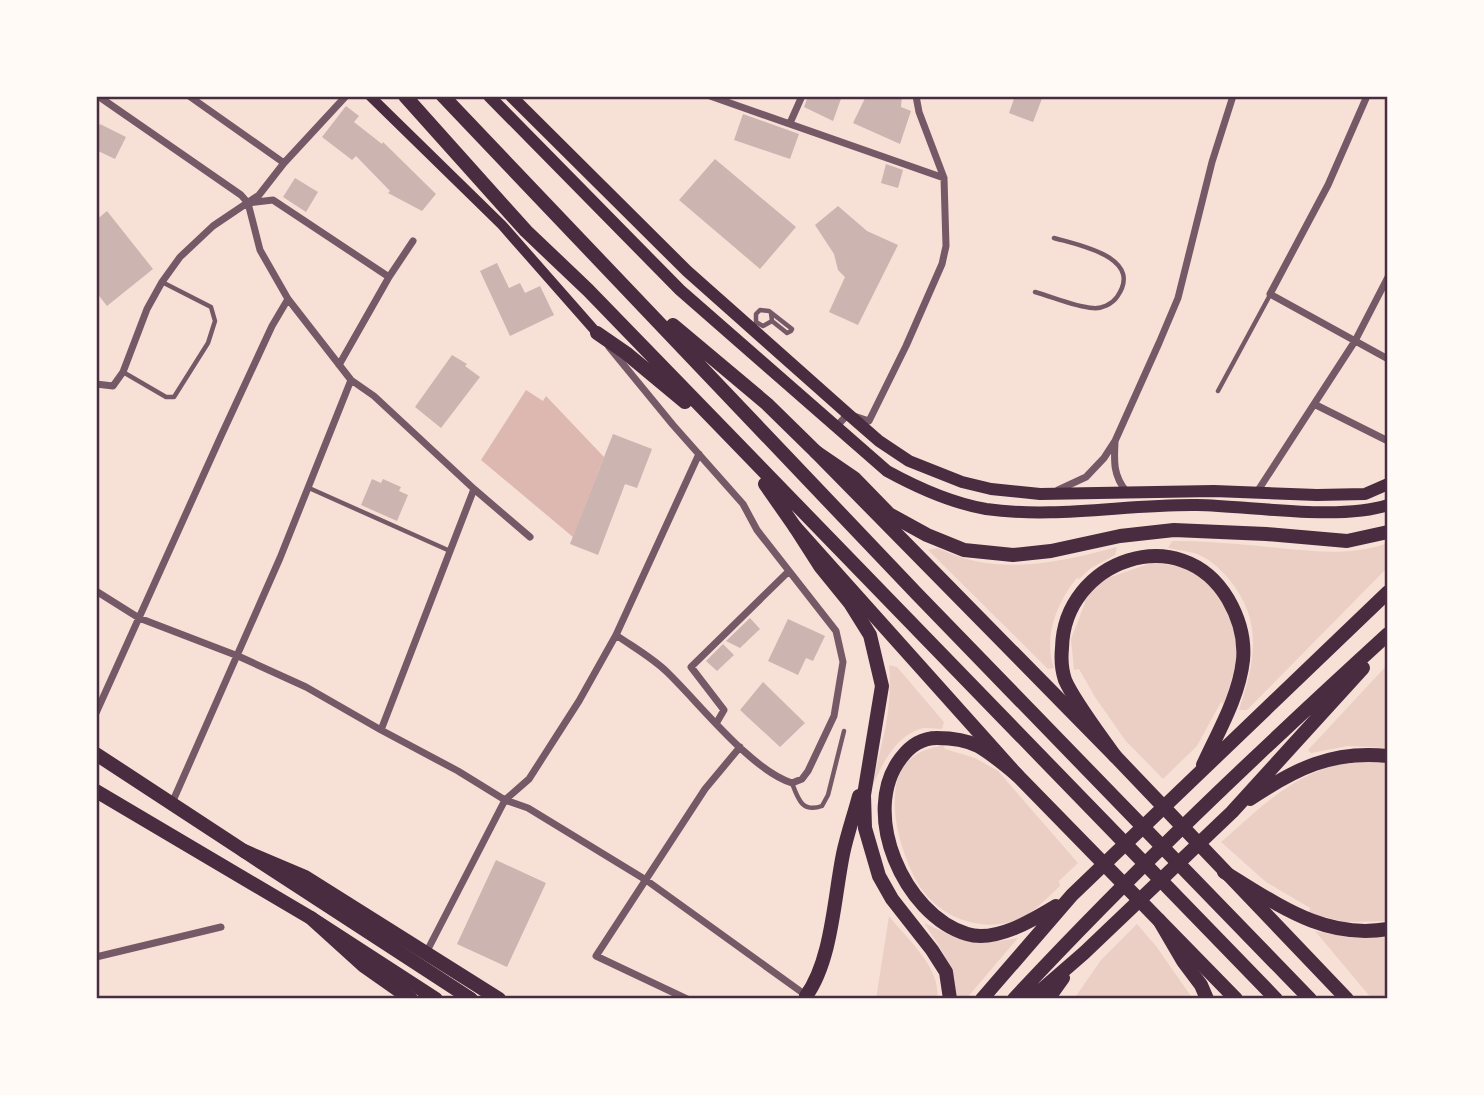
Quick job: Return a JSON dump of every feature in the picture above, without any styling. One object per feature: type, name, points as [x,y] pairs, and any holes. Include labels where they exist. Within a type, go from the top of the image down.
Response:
[{"type":"highway","points":[[405,96],[526,231],[588,290],[1276,999]]},
{"type":"highway","points":[[443,96],[927,604],[1310,999]]},
{"type":"highway","points":[[619,280],[767,404],[816,452],[1115,756],[1348,999]]},
{"type":"highway","points":[[597,332],[626,353],[741,450],[870,635],[882,686],[864,795],[865,828],[880,876],[892,899],[946,972],[950,999]]},
{"type":"highway","points":[[816,452],[855,478],[889,514],[927,535],[964,550],[1013,555],[1051,551],[1120,536],[1174,530],[1245,532],[1346,541],[1388,532]]},
{"type":"highway","points":[[795,527],[1017,775],[1236,999]]},
{"type":"highway","points":[[1115,756],[1065,680],[1061,657],[1066,622],[1080,594],[1097,577],[1116,565],[1143,555],[1171,558],[1198,567],[1219,584],[1234,610],[1243,642],[1243,660],[1236,689],[1200,772]]},
{"type":"highway","points":[[982,999],[1072,895],[1388,592]]},
{"type":"highway","points":[[1014,999],[1093,914],[1217,792],[1388,634]]},
{"type":"highway","points":[[1031,999],[1084,953],[1231,812],[1388,641]]},
{"type":"highway","points":[[1017,775],[977,746],[949,738],[927,738],[908,748],[892,768],[884,804],[888,837],[897,865],[922,905],[941,921],[968,935],[1000,934],[1033,921],[1072,895]]},
{"type":"highway","points":[[96,754],[471,999]]},
{"type":"highway","points":[[1231,812],[1312,763],[1352,754],[1388,756]]},
{"type":"highway","points":[[808,998],[816,982],[844,853],[868,765]]},
{"type":"highway","points":[[96,791],[311,918],[436,999]]},
{"type":"highway","points":[[244,851],[305,877],[499,999]]},
{"type":"highway","points":[[1224,872],[1311,922],[1351,930],[1388,929]]},
{"type":"highway","points":[[311,918],[364,966],[411,999]]},
{"type":"highway","points":[[1159,920],[1208,999]]},
{"type":"highway","points":[[1048,999],[1084,953]]},
{"type":"highway","points":[[1059,999],[1084,953]]},
{"type":"main road","points":[[370,96],[502,225],[597,332]]},
{"type":"main road","points":[[489,96],[680,290],[835,428],[887,471],[904,481],[936,495],[986,509],[1044,512],[1195,505],[1345,511],[1388,505]]},
{"type":"main road","points":[[511,96],[687,271],[756,326],[848,414],[895,452],[937,473],[991,489],[1040,494],[1126,491],[1365,494],[1388,484]]},
{"type":"main road","points":[[740,343],[756,326]]},
{"type":"street","points":[[98,96],[241,195],[247,203],[260,250],[288,299],[351,380],[374,396],[530,537]]},
{"type":"street","points":[[189,96],[284,163]]},
{"type":"street","points":[[96,384],[113,386],[123,372],[148,309],[162,282],[180,257],[213,226],[259,195],[284,163],[346,96]]},
{"type":"street","points":[[710,96],[944,178]]},
{"type":"street","points":[[790,123],[802,96]]},
{"type":"street","points":[[835,428],[848,414],[869,421],[942,264],[946,246],[944,178],[916,96]]},
{"type":"street","points":[[1040,494],[1061,489],[1086,477],[1115,442],[1178,298],[1212,162],[1233,96]]},
{"type":"street","points":[[1367,96],[1328,185],[1270,294],[1388,359]]},
{"type":"street","points":[[247,203],[272,200],[389,277]]},
{"type":"street","points":[[339,365],[389,277],[413,241]]},
{"type":"street","points":[[1257,492],[1354,341],[1388,277]]},
{"type":"street","points":[[96,713],[272,326],[288,299]]},
{"type":"street","points":[[597,332],[743,504],[757,530],[836,631],[843,662],[834,716],[808,771],[802,779],[792,783],[770,774],[740,747],[666,670],[616,635]]},
{"type":"street","points":[[173,803],[238,656],[351,380]]},
{"type":"street","points":[[1314,404],[1388,440]]},
{"type":"street","points":[[1115,442],[1117,480],[1126,491]]},
{"type":"street","points":[[426,953],[505,800],[529,779],[579,701],[616,635],[699,454]]},
{"type":"street","points":[[381,730],[474,489]]},
{"type":"street","points":[[717,722],[724,710],[691,667],[788,572]]},
{"type":"street","points":[[96,592],[139,618],[238,656],[306,687],[505,800],[528,808],[646,880],[808,998]]},
{"type":"street","points":[[687,999],[596,956],[705,789],[740,747]]},
{"type":"street","points":[[96,957],[221,927]]},
{"type":"lane","points":[[1035,292],[1092,308],[1107,305],[1118,296],[1121,289],[1122,274],[1119,266],[1108,256],[1054,238]]},
{"type":"lane","points":[[123,372],[166,397],[174,397],[208,343],[215,321],[211,307],[162,282]]},
{"type":"lane","points":[[1218,391],[1270,294]]},
{"type":"lane","points":[[771,313],[772,321],[787,333],[792,329],[771,313],[763,309],[758,312],[755,320],[756,326],[766,326],[772,321]]},
{"type":"lane","points":[[308,487],[450,551]]},
{"type":"lane","points":[[792,783],[803,806],[813,809],[822,806],[828,795],[844,731]]},
{"type":"shaded area","points":[[526,390],[543,401],[546,396],[604,457],[573,537],[481,460]]},
{"type":"shaded area","points":[[1172,541],[1324,552],[1372,548],[1388,543],[1388,567],[1247,710],[1239,710],[1252,658],[1252,626],[1247,610],[1228,578],[1217,567],[1194,553],[1168,548]]},
{"type":"shaded area","points":[[1117,547],[1115,555],[1077,578],[1063,598],[1051,632],[1054,668],[1048,669],[928,550],[938,548],[960,557],[1004,565],[1049,562]]},
{"type":"shaded area","points":[[1151,563],[1184,569],[1214,589],[1232,615],[1238,644],[1234,671],[1224,705],[1221,702],[1197,746],[1163,779],[1125,740],[1079,669],[1074,670],[1071,639],[1085,603],[1083,601],[1102,580]]},
{"type":"shaded area","points":[[1388,664],[1388,748],[1348,746],[1311,753],[1308,750]]},
{"type":"shaded area","points":[[889,665],[897,667],[944,722],[942,729],[920,729],[902,739],[890,754],[871,789],[888,713]]},
{"type":"shaded area","points":[[943,745],[945,749],[975,758],[998,771],[1078,863],[1059,881],[1060,886],[1028,914],[1014,921],[985,925],[957,918],[944,911],[923,891],[908,862],[901,844],[895,807],[900,773],[917,754]]},
{"type":"shaded area","points":[[1370,759],[1388,763],[1388,921],[1345,922],[1309,913],[1310,908],[1266,882],[1221,842],[1288,787],[1325,769]]},
{"type":"shaded area","points":[[889,916],[928,965],[937,987],[937,999],[876,999]]},
{"type":"shaded area","points":[[924,923],[961,940],[986,943],[1018,938],[966,999],[956,999],[950,968]]},
{"type":"shaded area","points":[[1137,924],[1193,999],[1074,999],[1101,960]]},
{"type":"shaded area","points":[[1315,931],[1352,938],[1388,937],[1388,999],[1372,999]]},
{"type":"building","points":[[808,96],[842,96],[833,121],[804,107]]},
{"type":"building","points":[[866,96],[902,96],[901,107],[911,111],[900,144],[853,123]]},
{"type":"building","points":[[1015,96],[1043,96],[1033,122],[1009,113]]},
{"type":"building","points":[[346,106],[359,116],[354,122],[382,144],[383,142],[436,194],[422,211],[388,193],[390,191],[356,156],[352,160],[322,137]]},
{"type":"building","points":[[743,114],[799,134],[790,159],[734,140]]},
{"type":"building","points":[[100,124],[126,137],[115,159],[96,150],[96,132]]},
{"type":"building","points":[[715,159],[796,227],[760,269],[679,200]]},
{"type":"building","points":[[886,164],[903,170],[898,188],[881,183]]},
{"type":"building","points":[[295,178],[318,192],[306,212],[283,197]]},
{"type":"building","points":[[838,206],[867,231],[898,245],[858,325],[829,312],[845,277],[838,270],[834,254],[815,225]]},
{"type":"building","points":[[107,211],[153,269],[107,306],[96,292],[96,220]]},
{"type":"building","points":[[497,263],[509,288],[520,283],[525,293],[540,286],[554,315],[510,336],[480,271]]},
{"type":"building","points":[[452,355],[467,364],[465,366],[480,377],[441,428],[415,407]]},
{"type":"building","points":[[613,434],[652,449],[637,488],[625,484],[598,555],[570,544]]},
{"type":"building","points":[[372,479],[381,483],[383,479],[401,487],[399,491],[408,495],[397,521],[361,505]]},
{"type":"building","points":[[750,618],[760,629],[740,648],[726,641]]},
{"type":"building","points":[[788,619],[825,636],[813,661],[806,658],[798,675],[768,661]]},
{"type":"building","points":[[723,644],[734,655],[717,671],[706,661]]},
{"type":"building","points":[[763,682],[805,723],[780,747],[740,710]]},
{"type":"building","points":[[496,860],[546,883],[507,967],[457,944]]}]
